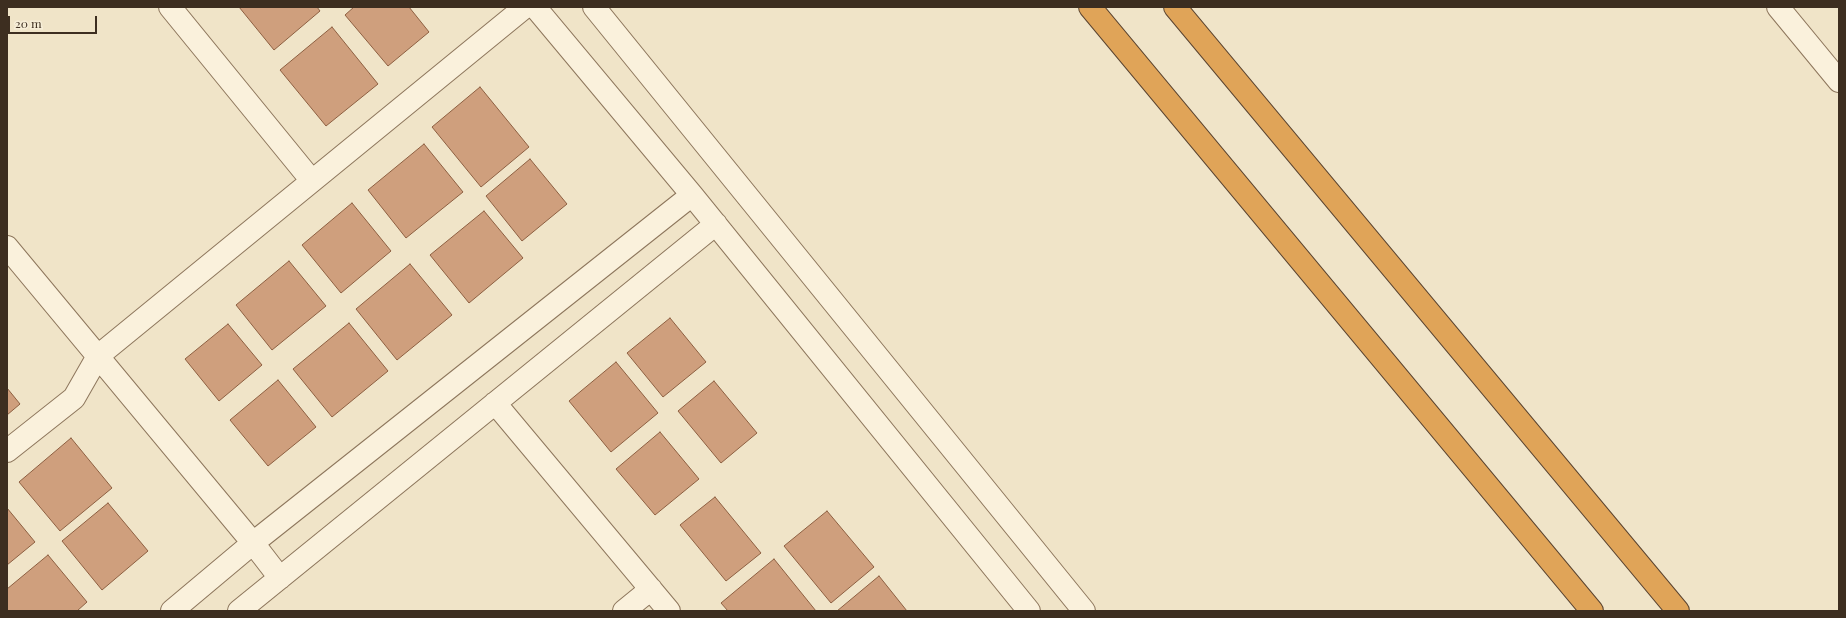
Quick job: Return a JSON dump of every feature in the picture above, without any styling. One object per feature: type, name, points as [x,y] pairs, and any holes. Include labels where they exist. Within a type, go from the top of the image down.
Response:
[{"type":"highway","points":[[1090,7],[1592,611]]},
{"type":"highway","points":[[1175,7],[1678,611]]},
{"type":"street","points":[[170,7],[312,181]]},
{"type":"street","points":[[7,451],[74,398],[98,356],[525,7]]},
{"type":"street","points":[[535,7],[692,194],[1029,611]]},
{"type":"street","points":[[594,7],[1084,611]]},
{"type":"street","points":[[1778,7],[1839,82]]},
{"type":"street","points":[[172,611],[253,543],[692,194]]},
{"type":"street","points":[[239,611],[716,224]]},
{"type":"street","points":[[7,247],[253,543],[280,578]]},
{"type":"street","points":[[495,403],[669,611]]},
{"type":"street","points":[[624,611],[651,589]]},
{"type":"building","points":[[239,7],[317,7],[320,11],[274,50]]},
{"type":"building","points":[[354,7],[409,7],[429,32],[388,66],[345,15]]},
{"type":"building","points":[[332,27],[378,84],[326,126],[280,70]]},
{"type":"building","points":[[480,87],[529,147],[481,187],[432,127]]},
{"type":"building","points":[[424,144],[463,192],[406,238],[368,190]]},
{"type":"building","points":[[530,159],[567,204],[522,241],[486,196]]},
{"type":"building","points":[[352,203],[391,251],[341,293],[302,245]]},
{"type":"building","points":[[484,211],[523,258],[469,303],[430,255]]},
{"type":"building","points":[[289,261],[326,306],[272,350],[236,305]]},
{"type":"building","points":[[410,264],[452,315],[397,360],[356,309]]},
{"type":"building","points":[[670,318],[706,362],[663,397],[627,353]]},
{"type":"building","points":[[349,323],[388,371],[332,417],[293,369]]},
{"type":"building","points":[[228,324],[262,365],[219,401],[185,359]]},
{"type":"building","points":[[616,362],[658,413],[611,452],[569,401]]},
{"type":"building","points":[[278,380],[316,427],[268,466],[230,420]]},
{"type":"building","points":[[714,381],[757,433],[721,463],[678,411]]},
{"type":"building","points":[[7,388],[20,404],[7,415]]},
{"type":"building","points":[[660,432],[699,479],[655,515],[616,469]]},
{"type":"building","points":[[71,438],[112,488],[60,531],[19,482]]},
{"type":"building","points":[[715,497],[761,553],[726,581],[680,525]]},
{"type":"building","points":[[108,503],[148,551],[102,590],[62,541]]},
{"type":"building","points":[[7,508],[35,542],[7,565]]},
{"type":"building","points":[[827,511],[874,567],[831,603],[784,546]]},
{"type":"building","points":[[48,555],[87,602],[77,611],[7,611],[7,589]]},
{"type":"building","points":[[774,559],[816,611],[728,611],[721,603]]},
{"type":"building","points":[[879,576],[907,611],[837,611]]}]
